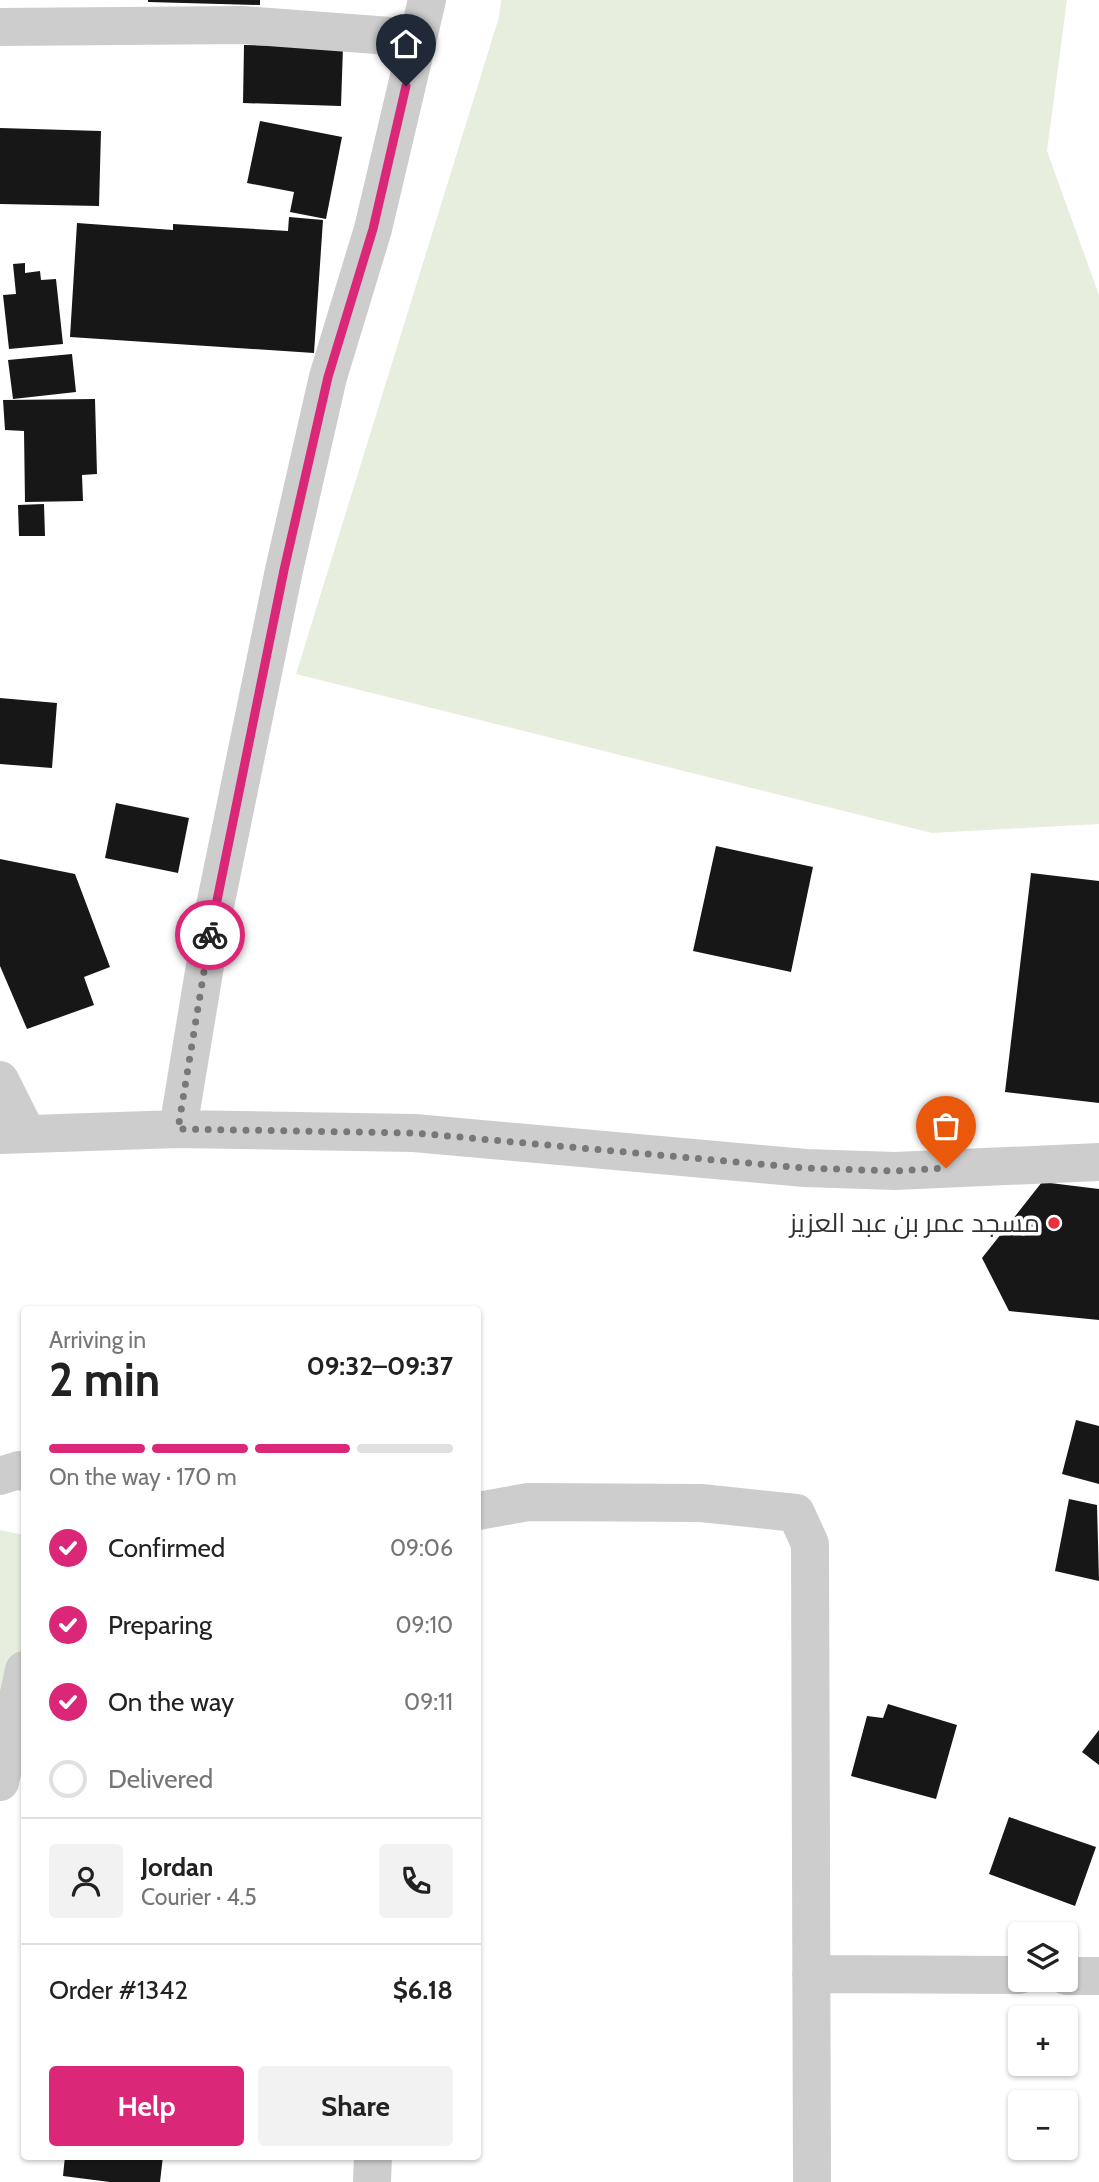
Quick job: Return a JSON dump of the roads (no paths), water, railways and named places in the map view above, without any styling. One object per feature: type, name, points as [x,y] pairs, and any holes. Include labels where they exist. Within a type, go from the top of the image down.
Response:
[{"type":"street","points":[[178,1129],[214,911],[284,570],[328,377],[373,229],[427,0]]},
{"type":"street","points":[[0,27],[242,25],[417,38]]},
{"type":"street","points":[[0,1080],[13,1135],[178,1129],[414,1133],[804,1168],[895,1171],[1099,1162]]},
{"type":"street","points":[[0,1476],[21,1471]]},
{"type":"street","points":[[481,1510],[528,1502],[701,1503],[796,1513],[810,1544],[811,2182]]},
{"type":"street","points":[[0,1782],[21,1684]]},
{"type":"street","points":[[811,1974],[1008,1975]]},
{"type":"street","points":[[1078,1976],[1099,1976]]},
{"type":"street","points":[[372,2182],[373,2160]]},
{"type":"place","name":"مسجد عمر بن عبد العزيز","points":[[1054,1223]]}]
